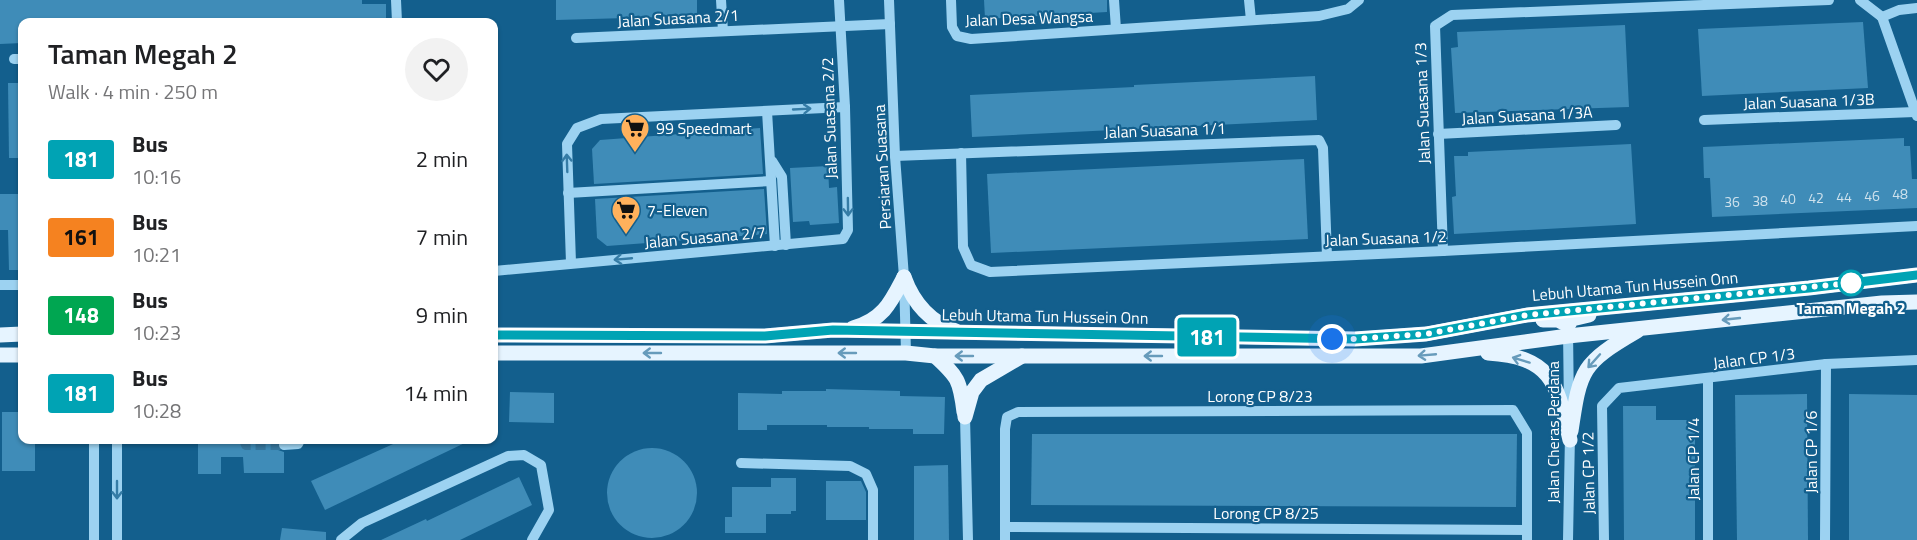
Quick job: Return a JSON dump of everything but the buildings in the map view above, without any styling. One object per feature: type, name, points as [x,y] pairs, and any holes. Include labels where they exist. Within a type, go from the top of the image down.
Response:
[{"type":"main road","name":"Lebuh Utama Tun Hussein Onn","points":[[498,335],[765,336],[844,330],[1355,339],[1426,334],[1527,315],[1809,288],[1915,275]]},
{"type":"main road","points":[[844,330],[862,326],[876,318],[890,303],[904,277]]},
{"type":"main road","points":[[904,277],[921,308],[940,324],[962,333]]},
{"type":"main road","points":[[1568,330],[1572,319],[1581,315],[1630,311],[1655,302]]},
{"type":"main road","points":[[498,353],[1421,356],[1465,351],[1568,330],[1641,328],[1882,303],[1917,302]]},
{"type":"main road","points":[[1489,323],[1498,326],[1548,319],[1558,320],[1568,330]]},
{"type":"main road","points":[[1570,440],[1576,395],[1582,377],[1592,360],[1610,346],[1641,328]]},
{"type":"main road","points":[[0,335],[18,334]]},
{"type":"main road","points":[[1465,351],[1496,353],[1526,360],[1541,368],[1559,393],[1570,440]]},
{"type":"main road","points":[[935,356],[954,373],[961,386],[964,417]]},
{"type":"main road","points":[[964,417],[972,392],[981,380],[1022,356]]},
{"type":"street","points":[[396,0],[397,18]]},
{"type":"street","points":[[721,0],[723,31]]},
{"type":"street","name":"Jalan Suasana 2/2","points":[[839,0],[845,106],[847,236]]},
{"type":"street","name":"Persiaran Suasana","points":[[889,0],[906,353]]},
{"type":"street","name":"Jalan Desa Wangsa","points":[[951,0],[952,27],[957,36],[971,39],[1319,16],[1348,9],[1359,0]]},
{"type":"street","points":[[1114,0],[1116,29]]},
{"type":"street","points":[[1249,0],[1251,20]]},
{"type":"street","name":"Jalan Suasana 1/3","points":[[1443,251],[1435,26],[1452,15],[1828,0]]},
{"type":"street","points":[[1860,0],[1882,17],[1916,114]]},
{"type":"street","points":[[1882,17],[1899,10],[1917,8]]},
{"type":"street","name":"Jalan Suasana 2/1","points":[[576,38],[890,24]]},
{"type":"street","points":[[571,263],[567,144],[577,128],[601,119],[845,106]]},
{"type":"street","points":[[767,111],[771,181],[780,245]]},
{"type":"street","name":"Jalan Suasana 1/3B","points":[[1704,120],[1916,114]]},
{"type":"street","name":"Jalan Suasana 1/3A","points":[[1438,134],[1616,125]]},
{"type":"street","name":"Jalan Suasana 1/1","points":[[895,156],[1319,140],[1323,148],[1327,256]]},
{"type":"street","name":"Jalan Suasana 1/2","points":[[961,153],[963,247],[971,265],[990,272],[1917,226]]},
{"type":"street","points":[[770,159],[782,177],[780,245]]},
{"type":"street","points":[[568,193],[771,181]]},
{"type":"street","name":"Jalan Suasana 2/7","points":[[498,271],[843,239],[847,236]]},
{"type":"street","points":[[0,285],[18,285]]},
{"type":"street","name":"Jalan Cheras Perdana","points":[[1568,330],[1570,440],[1568,540]]},
{"type":"street","name":"Jalan CP 1/3","points":[[1602,406],[1619,388],[1826,364],[1917,360]]},
{"type":"street","name":"Jalan CP 1/6","points":[[1825,540],[1826,364]]},
{"type":"street","name":"Jalan CP 1/4","points":[[1708,378],[1708,540]]},
{"type":"street","name":"Jalan CP 1/2","points":[[1602,406],[1604,540]]},
{"type":"street","name":"Lorong CP 8/23","points":[[1005,526],[1005,429],[1007,417],[1018,412],[1513,410],[1527,433],[1527,535]]},
{"type":"street","points":[[964,417],[968,540]]},
{"type":"street","points":[[94,444],[94,540]]},
{"type":"street","points":[[117,444],[117,540]]},
{"type":"street","points":[[284,445],[298,444]]},
{"type":"street","points":[[341,540],[362,523],[508,456],[524,455],[541,465],[549,510],[532,540]]},
{"type":"street","points":[[741,463],[850,466],[866,474],[873,490],[873,540]]},
{"type":"street","points":[[1005,526],[1005,540]]},
{"type":"street","name":"Lorong CP 8/25","points":[[1005,526],[1527,535]]},
{"type":"tunnel","points":[[246,444],[284,445]]},
{"type":"bus line","name":"181","points":[[498,335],[765,336],[833,330],[1355,339],[1426,334],[1567,310],[1809,288],[1917,275]]},
{"type":"place","name":"99 Speedmart","points":[[635,154]]},
{"type":"place","name":"7-Eleven","points":[[626,236]]},
{"type":"place","name":"Taman Megah 2","points":[[1851,283]]},
{"type":"route","points":[[1332,339],[1426,334],[1567,310],[1851,283]]}]
